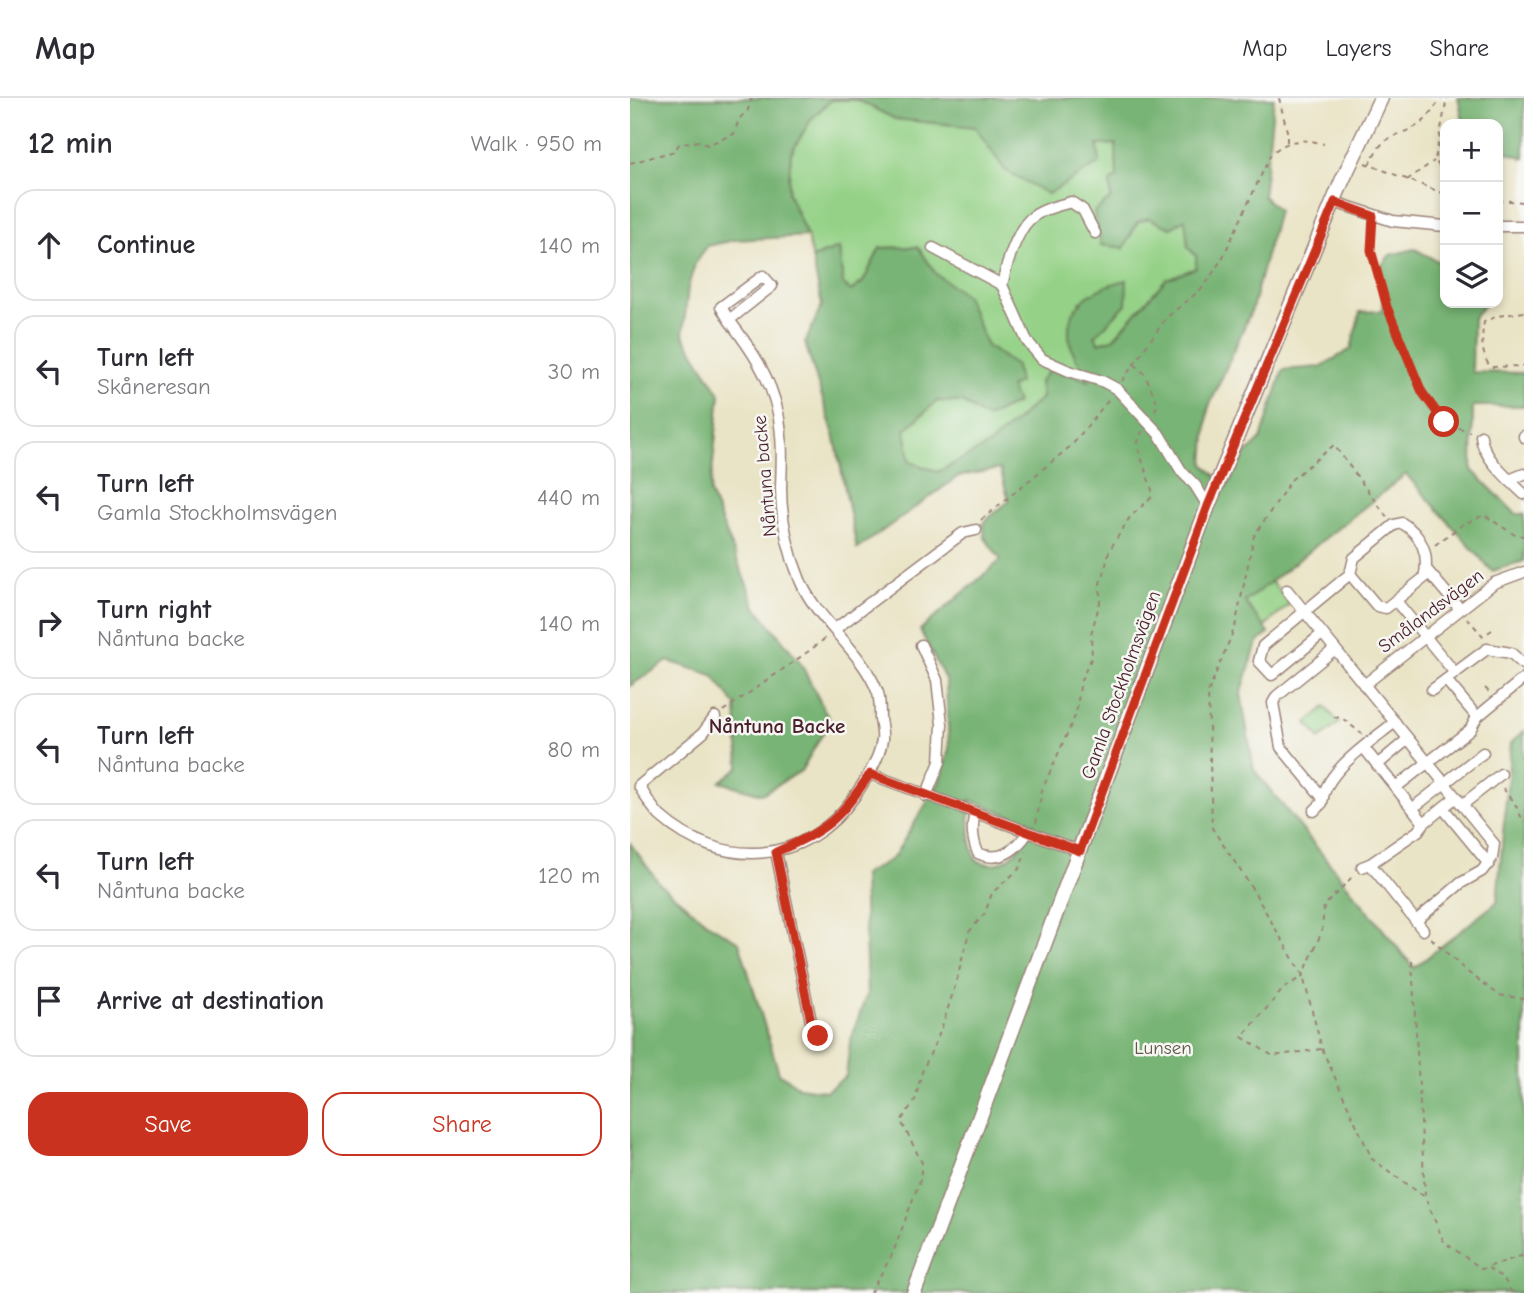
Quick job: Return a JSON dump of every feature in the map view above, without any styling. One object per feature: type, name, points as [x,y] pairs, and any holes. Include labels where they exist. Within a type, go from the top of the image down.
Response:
[{"type":"main road","name":"Gamla Stockholmsvägen","points":[[914,1293],[1208,506],[1381,98]]},
{"type":"street","points":[[1002,285],[1014,246],[1030,220],[1047,209],[1071,202],[1083,210],[1095,233]]},
{"type":"street","points":[[1335,202],[1393,221],[1440,226]]},
{"type":"street","points":[[1503,226],[1524,226]]},
{"type":"street","points":[[933,248],[1002,285],[1027,341],[1042,359],[1117,388],[1159,434],[1182,472],[1195,485],[1208,506]]},
{"type":"street","points":[[763,276],[772,286],[729,320],[721,307],[763,276]]},
{"type":"street","name":"Nåntuna backe","points":[[715,717],[703,733],[639,786],[658,814],[686,836],[702,844],[747,854],[776,852],[809,838],[826,827],[850,803],[870,774],[882,740],[878,694],[857,657],[810,599],[793,562],[781,488],[783,459],[778,412],[759,361],[729,320]]},
{"type":"street","points":[[1481,436],[1486,453],[1524,494]]},
{"type":"street","points":[[1509,480],[1524,474]]},
{"type":"street","points":[[1322,634],[1272,675],[1259,661],[1263,646],[1350,574],[1354,558],[1394,525],[1402,523],[1410,528],[1426,552],[1424,578],[1386,608],[1377,606],[1350,574]]},
{"type":"street","points":[[835,629],[963,533],[976,530]]},
{"type":"street","points":[[1426,569],[1460,609]]},
{"type":"street","name":"Smålandsvägen","points":[[1364,685],[1494,583],[1524,572]]},
{"type":"street","points":[[1287,590],[1304,612],[1445,783],[1463,805],[1494,844],[1489,864],[1461,883],[1420,925],[1366,865],[1418,831],[1443,808],[1463,805],[1498,777]]},
{"type":"street","points":[[1396,601],[1425,637],[1477,717]]},
{"type":"street","points":[[1487,633],[1487,649]]},
{"type":"street","points":[[920,645],[937,680],[942,724],[940,762],[926,796]]},
{"type":"street","points":[[1322,798],[1281,747],[1273,703],[1276,696],[1335,649]]},
{"type":"street","points":[[1432,691],[1487,649],[1511,653],[1524,665]]},
{"type":"street","points":[[1396,787],[1470,730],[1477,717],[1524,678]]},
{"type":"street","points":[[1314,811],[1322,803],[1322,798],[1338,770],[1395,722]]},
{"type":"street","points":[[1377,765],[1408,739]]},
{"type":"street","points":[[1367,745],[1377,765],[1424,823]]},
{"type":"street","points":[[1418,804],[1483,753]]},
{"type":"street","points":[[870,774],[1080,851]]},
{"type":"street","points":[[1443,808],[1489,864]]},
{"type":"street","points":[[975,813],[974,843],[978,853],[990,858],[999,858],[1023,841],[1028,832]]},
{"type":"street","points":[[776,852],[813,1031],[818,1036]]},
{"type":"path","points":[[630,163],[675,151],[679,144],[699,141],[707,145],[734,134],[739,119],[754,98]]},
{"type":"path","points":[[1279,98],[1287,142]]},
{"type":"path","points":[[1369,165],[1377,147],[1393,135],[1422,123],[1442,98]]},
{"type":"path","points":[[1406,180],[1435,160],[1447,98]]},
{"type":"path","points":[[976,530],[980,520],[1072,445],[1117,388],[1166,318],[1204,287],[1223,257],[1271,154],[1287,142],[1299,139],[1324,144]]},
{"type":"path","points":[[1435,160],[1440,168]]},
{"type":"path","points":[[1364,163],[1440,192]]},
{"type":"path","points":[[1503,200],[1524,202]]},
{"type":"path","points":[[1373,216],[1371,250],[1387,307],[1422,392],[1444,422],[1481,436]]},
{"type":"path","points":[[1524,312],[1498,316],[1484,322],[1482,337],[1483,357],[1490,367],[1524,366]]},
{"type":"path","points":[[1394,525],[1334,445],[1292,479],[1254,536],[1235,627],[1208,692],[1212,828],[1250,885],[1303,976],[1322,1049],[1371,1159],[1425,1197]]},
{"type":"path","points":[[1426,552],[1462,525],[1484,515],[1516,535],[1524,536]]},
{"type":"path","points":[[1460,609],[1487,633]]},
{"type":"path","points":[[715,717],[809,651],[835,629]]},
{"type":"path","points":[[1334,717],[1342,718],[1367,745]]},
{"type":"path","points":[[1498,777],[1524,823]]},
{"type":"path","points":[[1322,1049],[1273,1056],[1242,1037],[1284,988],[1303,976],[1322,931],[1324,906],[1366,865]]},
{"type":"path","points":[[1420,925],[1441,950],[1499,995],[1524,999]]},
{"type":"path","points":[[1412,961],[1425,1197],[1444,1242],[1482,1269],[1524,1255]]},
{"type":"path","points":[[1487,1267],[1504,1279],[1512,1293]]},
{"type":"green space","name":"Lunsen","points":[[630,98],[1274,98],[1263,196],[1278,210],[1252,309],[1208,409],[1204,464],[1227,487],[1243,457],[1261,439],[1283,370],[1320,367],[1351,349],[1360,312],[1383,311],[1381,266],[1390,255],[1415,249],[1440,262],[1440,308],[1482,308],[1473,318],[1472,372],[1524,373],[1524,406],[1473,406],[1472,470],[1516,514],[1524,514],[1524,561],[1492,571],[1406,474],[1245,602],[1269,633],[1257,643],[1241,694],[1254,770],[1414,968],[1497,902],[1511,743],[1524,731],[1524,1293],[630,1293],[630,843],[660,884],[710,925],[739,942],[779,1073],[799,1087],[826,1091],[846,1076],[850,1042],[867,993],[863,875],[893,858],[939,783],[949,749],[946,681],[920,630],[1001,560],[985,538],[983,523],[1009,501],[1000,469],[959,476],[857,549],[835,438],[805,343],[822,305],[812,258],[839,248],[843,284],[851,291],[863,282],[880,248],[918,247],[936,274],[966,296],[987,346],[1016,366],[1019,383],[1010,387],[1017,403],[986,418],[962,402],[937,401],[905,430],[910,462],[938,472],[989,445],[1042,398],[1040,381],[1051,368],[1089,381],[1072,350],[1069,332],[1075,309],[1092,293],[1127,280],[1126,304],[1095,336],[1099,343],[1113,339],[1166,279],[1196,268],[1196,256],[1188,247],[1185,219],[1171,228],[1148,218],[1137,222],[1124,248],[1101,245],[1094,212],[1111,198],[1110,182],[1117,177],[1116,144],[1098,145],[1100,163],[1048,194],[1005,170],[975,127],[895,119],[858,100],[831,100],[812,118],[791,153],[788,193],[807,236],[735,240],[707,246],[695,264],[688,287],[683,335],[720,394],[710,493],[756,607],[800,662],[830,721],[801,771],[762,794],[720,782],[739,767],[736,706],[713,675],[668,661],[630,686]],"holes":[[[970,800],[1034,824],[1024,841],[1004,861],[986,864],[976,860],[970,838]]]},
{"type":"green space","points":[[1458,98],[1524,98],[1524,158],[1503,151],[1503,119],[1463,119]]},
{"type":"green space","points":[[831,100],[858,100],[895,119],[976,127],[1005,170],[1098,145],[1116,144],[1117,177],[1110,182],[1111,198],[1124,248],[1138,222],[1148,218],[1171,228],[1186,219],[1188,247],[1196,256],[1196,269],[1166,279],[1113,339],[1099,343],[1095,336],[1125,304],[1080,302],[1089,381],[1040,381],[1042,397],[989,445],[938,472],[910,462],[905,430],[937,401],[962,402],[986,418],[1017,403],[1010,387],[1016,366],[987,346],[966,296],[936,275],[918,247],[880,248],[863,282],[850,291],[843,284],[839,248],[812,258],[807,236],[788,193],[791,153],[812,118]]},
{"type":"green space","points":[[1271,581],[1290,604],[1264,627],[1244,602]]},
{"type":"green space","points":[[1325,707],[1339,723],[1320,739],[1307,723]]},
{"type":"district","name":"Nåntuna Backe","points":[[777,726]]},
{"type":"route","points":[[818,1036],[813,1031],[776,852],[809,838],[826,827],[850,803],[870,774],[1080,851],[1208,506],[1335,202],[1373,216],[1371,250],[1387,307],[1422,392],[1444,422]]}]
